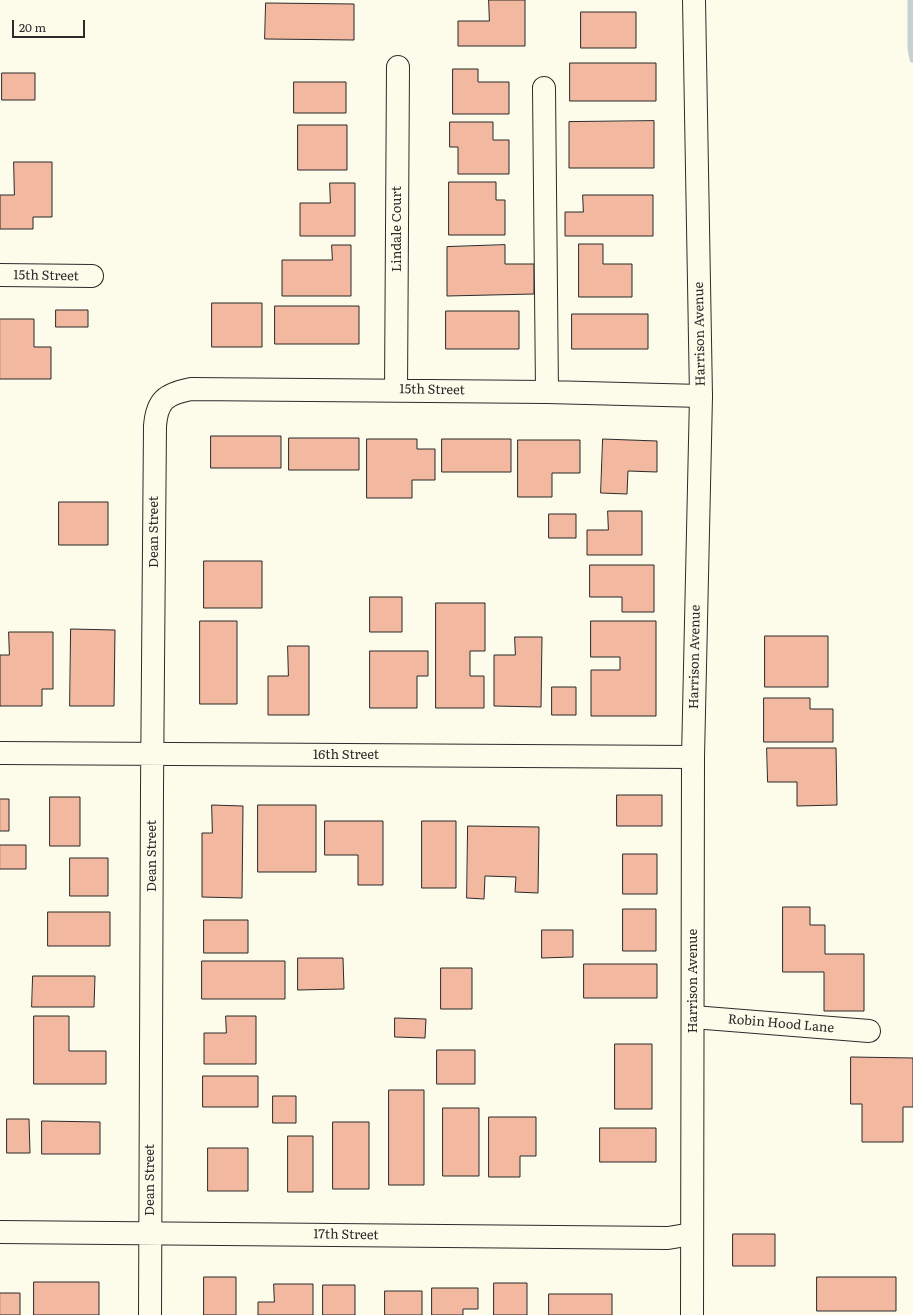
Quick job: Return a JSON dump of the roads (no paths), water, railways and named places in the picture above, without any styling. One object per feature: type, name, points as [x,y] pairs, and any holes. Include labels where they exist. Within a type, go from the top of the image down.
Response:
[{"type":"street","name":"Harrison Avenue","points":[[692,1315],[693,757],[702,396],[694,0]]},
{"type":"street","name":"Lindale Court","points":[[396,390],[398,67]]},
{"type":"street","points":[[544,88],[547,392]]},
{"type":"street","name":"15th Street","points":[[0,275],[92,276]]},
{"type":"street","name":"15th Street","points":[[164,399],[178,392],[191,389],[547,392],[702,396]]},
{"type":"street","name":"Dean Street","points":[[150,1315],[155,426],[156,415],[164,399]]},
{"type":"street","name":"16th Street","points":[[0,753],[693,757]]},
{"type":"street","name":"Robin Hood Lane","points":[[693,1017],[869,1031]]},
{"type":"street","name":"17th Street","points":[[0,1232],[668,1238],[692,1234]]},
{"type":"waterway","points":[[911,0],[911,48],[913,59]]}]
